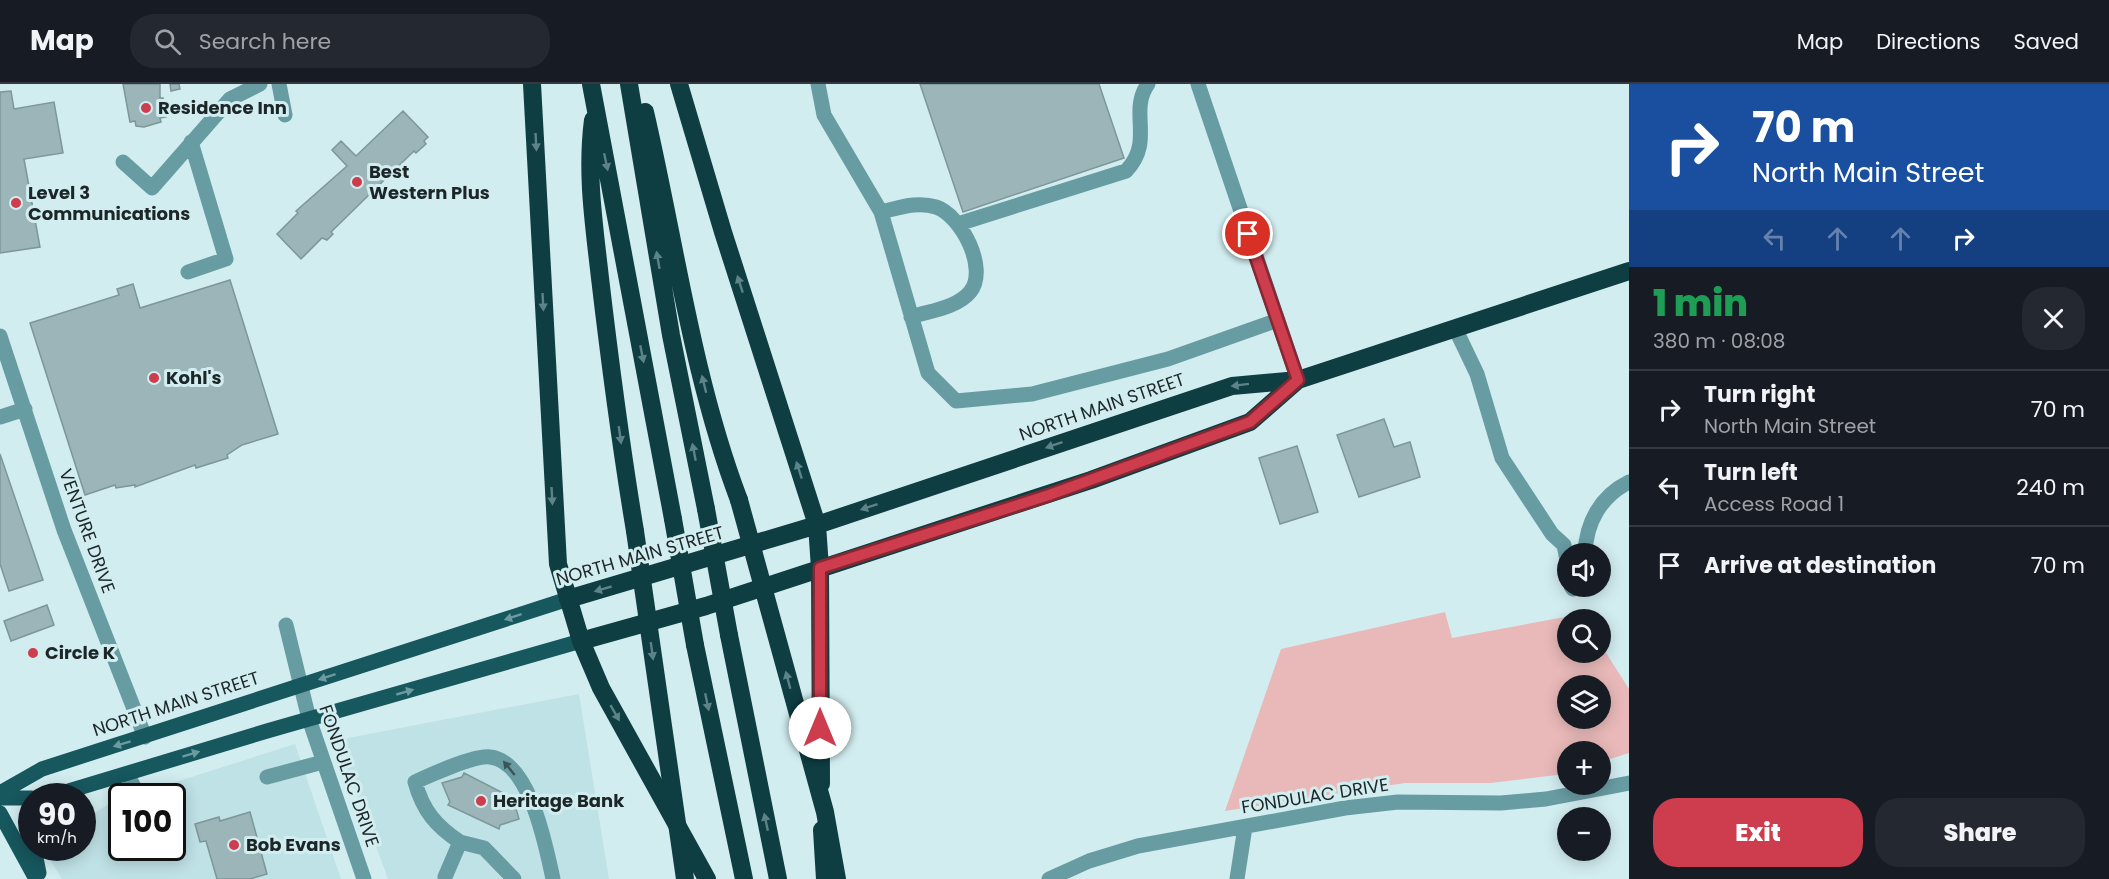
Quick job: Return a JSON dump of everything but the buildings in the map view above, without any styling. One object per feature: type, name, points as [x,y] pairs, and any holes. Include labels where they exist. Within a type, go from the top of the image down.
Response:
[{"type":"highway","points":[[532,84],[553,510],[558,564],[581,641],[601,688],[707,879]]},
{"type":"highway","points":[[591,84],[695,645],[744,879]]},
{"type":"highway","points":[[628,84],[671,335],[778,879]]},
{"type":"highway","points":[[638,84],[694,344],[825,812],[837,879]]},
{"type":"highway","points":[[679,84],[723,232],[817,525],[820,568],[820,752],[825,879]]},
{"type":"highway","points":[[594,106],[588,158],[616,408],[685,879]]},
{"type":"highway","name":"NORTH MAIN STREET","points":[[568,599],[817,525],[1232,386],[1298,380],[1629,271]]},
{"type":"highway","name":"NORTH MAIN STREET","points":[[581,641],[706,606],[1049,495],[1250,422],[1298,380]]},
{"type":"main road","name":"NORTH MAIN STREET","points":[[0,793],[42,769],[568,599]]},
{"type":"main road","name":"NORTH MAIN STREET","points":[[96,785],[309,719],[581,641]]},
{"type":"main road","points":[[0,798],[18,798]]},
{"type":"main road","points":[[0,813],[39,879]]},
{"type":"main road","points":[[36,861],[39,879]]},
{"type":"street","points":[[123,162],[152,188],[230,99],[260,84]]},
{"type":"street","points":[[279,84],[284,108]]},
{"type":"street","points":[[818,84],[824,115],[881,212],[928,373],[957,401],[1032,394],[1168,358],[1278,321]]},
{"type":"street","points":[[1198,84],[1298,380]]},
{"type":"street","points":[[958,224],[1126,171],[1136,160],[1141,142],[1140,111],[1144,86]]},
{"type":"street","points":[[188,272],[226,259],[191,142]]},
{"type":"street","points":[[881,212],[920,203],[938,207],[954,217],[968,240],[977,270],[971,291],[955,303],[911,317]]},
{"type":"street","points":[[1455,328],[1477,374],[1502,458],[1552,534],[1563,543]]},
{"type":"street","name":"VENTURE DRIVE","points":[[0,336],[64,530],[145,737]]},
{"type":"street","points":[[0,417],[25,409]]},
{"type":"street","points":[[1586,543],[1586,533],[1602,502],[1614,489],[1629,482]]},
{"type":"street","name":"FONDULAC DRIVE","points":[[286,625],[299,686],[309,719],[364,879]]},
{"type":"street","points":[[514,879],[484,848],[460,842],[438,828],[419,796],[415,782],[433,773],[487,756],[502,759],[527,790],[544,835],[553,879]]},
{"type":"street","points":[[267,777],[323,762]]},
{"type":"street","points":[[127,774],[132,783]]},
{"type":"street","name":"FONDULAC DRIVE","points":[[1049,879],[1111,853],[1345,808],[1398,802],[1501,803],[1546,800],[1629,783]]},
{"type":"street","points":[[1237,879],[1245,827]]},
{"type":"street","points":[[447,877],[460,842]]},
{"type":"shaded area","points":[[1445,612],[1452,638],[1557,618],[1557,663],[1611,663],[1611,661],[1629,689],[1629,753],[1611,759],[1611,741],[1557,741],[1557,775],[1491,783],[1405,783],[1225,811],[1281,649]]},
{"type":"shaded area","points":[[579,694],[609,879],[388,879],[337,740]]},
{"type":"shaded area","points":[[295,744],[341,879],[62,879],[51,861],[96,861],[96,812],[108,805],[108,861],[186,861],[186,783],[173,783]]},
{"type":"place","name":"Residence Inn","points":[[146,108]]},
{"type":"place","name":"Best Western Plus","points":[[357,182]]},
{"type":"place","name":"Level 3 Communications","points":[[16,203]]},
{"type":"place","name":"Kohl's","points":[[154,378]]},
{"type":"place","name":"Circle K","points":[[33,653]]},
{"type":"place","name":"Heritage Bank","points":[[481,801]]},
{"type":"place","name":"Bob Evans","points":[[234,845]]},
{"type":"route","points":[[820,728],[820,568],[1049,495],[1250,422],[1298,380],[1248,234]]}]
